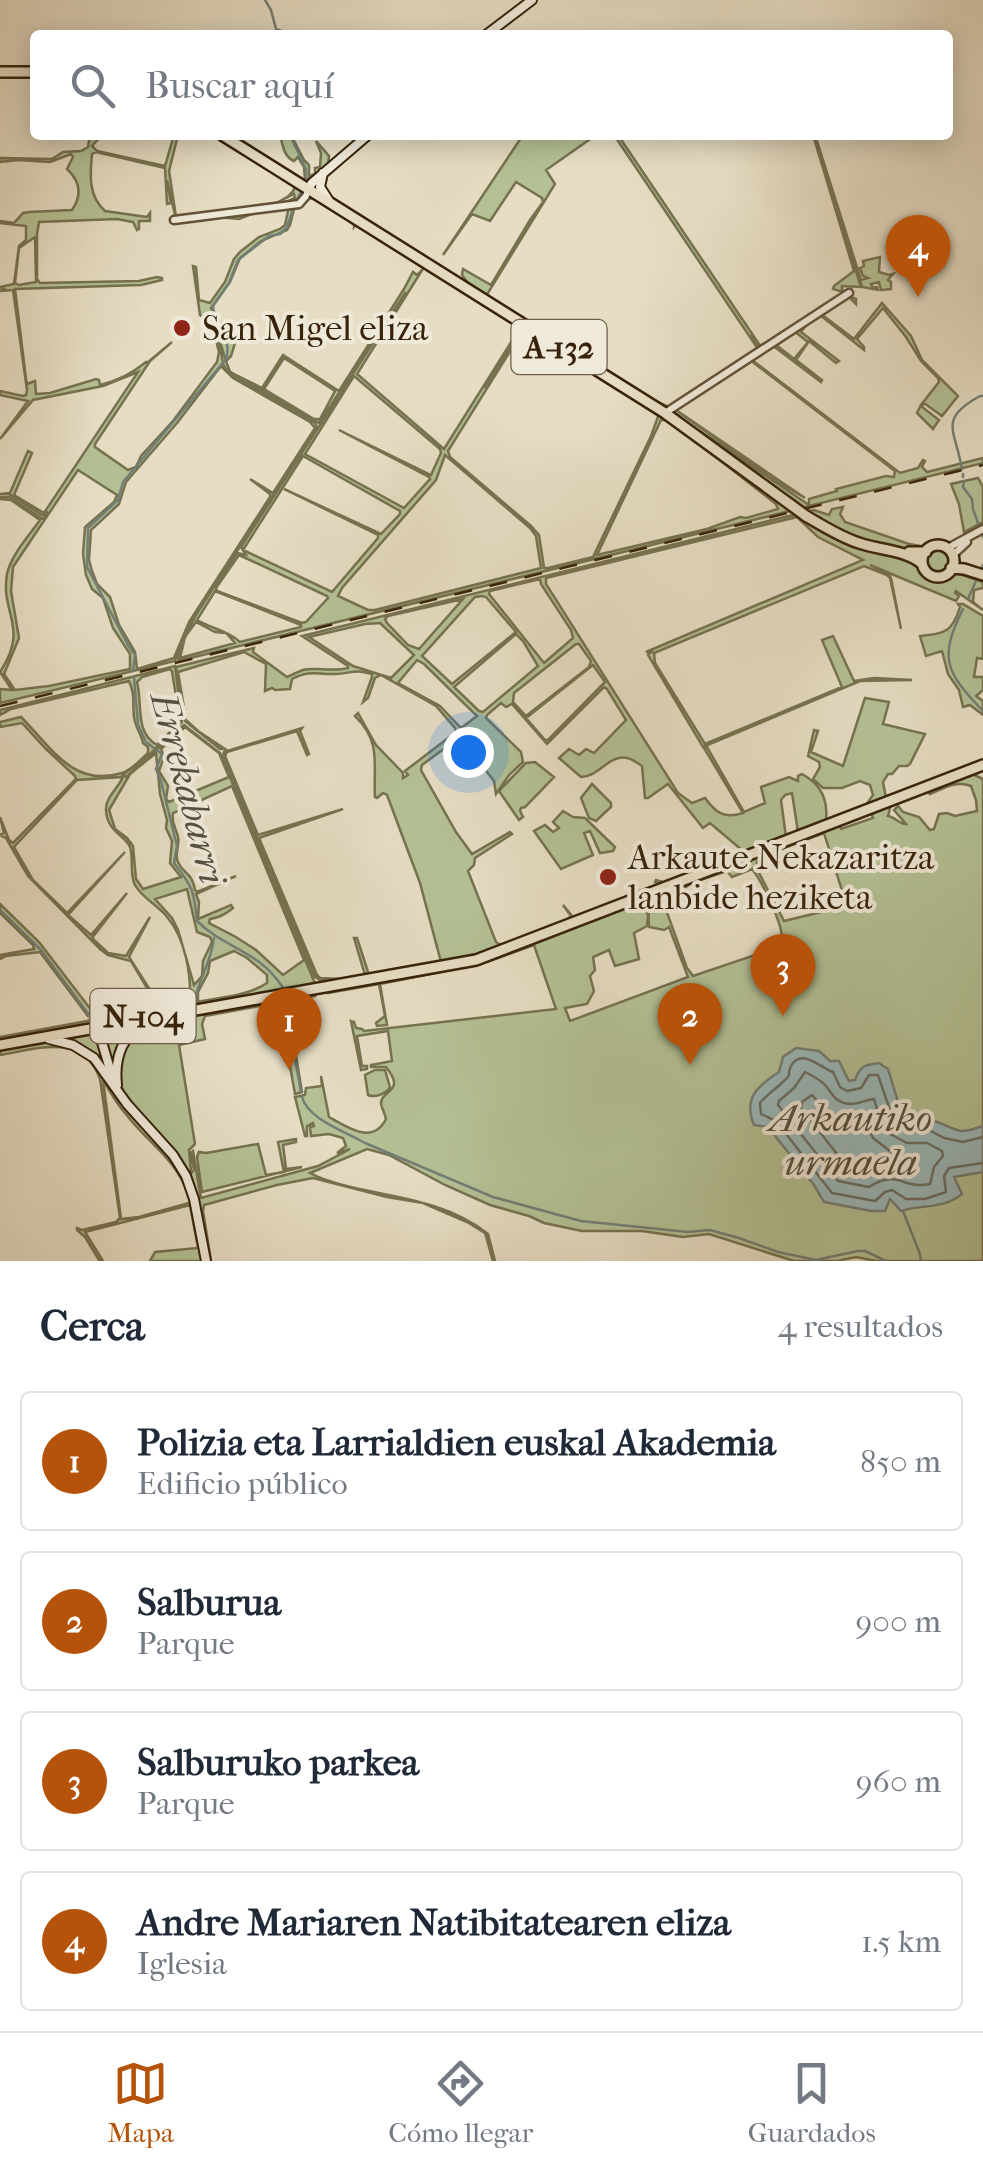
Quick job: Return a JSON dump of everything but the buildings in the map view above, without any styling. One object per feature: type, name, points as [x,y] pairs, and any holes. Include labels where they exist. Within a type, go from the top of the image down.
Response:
[{"type":"main road","points":[[493,30],[532,0]]},
{"type":"main road","points":[[0,72],[30,72]]},
{"type":"main road","name":"A-132","points":[[230,140],[290,178],[316,182],[332,204],[665,413],[806,516],[860,544],[914,558],[922,564]]},
{"type":"main road","points":[[316,182],[362,140]]},
{"type":"main road","name":"A-132","points":[[825,527],[872,544],[914,554],[926,552]]},
{"type":"main road","points":[[952,557],[944,575],[926,573],[922,564],[926,552],[936,546],[952,557],[968,568],[983,573]]},
{"type":"main road","name":"N-104","points":[[0,1043],[450,966],[487,956],[983,764]]},
{"type":"main road","name":"N-104","points":[[0,1043],[287,994]]},
{"type":"main road","points":[[118,1089],[117,1058],[126,1038],[144,1024],[170,1015]]},
{"type":"main road","points":[[76,1028],[102,1027],[113,1021]]},
{"type":"main road","points":[[102,1027],[107,1034],[107,1057],[118,1089]]},
{"type":"main road","points":[[24,1040],[55,1039],[81,1048],[94,1058],[186,1176],[197,1208],[206,1261]]},
{"type":"street","points":[[174,220],[299,204],[316,182]]},
{"type":"street","points":[[665,413],[848,293]]},
{"type":"street","points":[[952,557],[971,537],[983,531]]},
{"type":"green space","points":[[89,140],[97,140],[92,146],[97,151],[165,166],[173,140],[177,140],[169,171],[176,217],[276,203],[176,219],[167,180],[171,203],[167,204],[165,168],[96,152],[92,154],[91,177],[99,205],[105,211],[147,217],[150,213],[150,221],[139,221],[137,230],[133,222],[117,219],[39,222],[40,283],[162,278],[141,285],[15,289],[27,384],[35,381],[36,394],[96,379],[100,385],[113,381],[147,363],[172,342],[150,361],[95,444],[128,470],[136,467],[217,362],[217,328],[200,315],[193,266],[199,300],[210,303],[240,252],[259,237],[285,225],[286,207],[310,196],[357,223],[354,227],[354,222],[308,198],[294,209],[287,230],[261,241],[240,258],[230,282],[211,308],[235,343],[226,361],[229,371],[218,335],[227,372],[315,423],[317,427],[214,587],[237,553],[246,555],[241,547],[406,292],[319,423],[235,375],[262,388],[283,355],[339,391],[413,272],[417,275],[422,270],[357,374],[444,449],[523,327],[663,415],[665,420],[661,420],[597,555],[778,509],[665,417],[794,510],[178,661],[184,640],[180,658],[235,643],[226,633],[196,622],[186,636],[199,610],[185,632],[175,661],[0,703],[0,689],[12,690],[0,672],[9,657],[14,632],[7,600],[7,574],[16,553],[40,520],[0,497],[9,497],[43,519],[48,512],[42,515],[9,494],[0,494],[10,493],[28,451],[32,453],[14,495],[44,513],[138,372],[103,386],[33,400],[0,439],[28,401],[0,395],[0,391],[23,396],[27,390],[13,290],[0,291],[4,289],[0,287],[14,284],[19,246],[26,240],[26,226],[0,221],[14,223],[29,212],[72,210],[79,193],[75,178],[67,169],[71,154],[50,162],[0,162],[0,158],[52,159],[63,152],[81,151],[88,147]],"holes":[[[35,237],[36,282],[15,283],[19,248]],[[524,329],[659,414],[593,557],[548,568],[544,568],[539,535],[450,457],[448,451]],[[284,358],[335,391],[320,419],[264,389]],[[221,366],[233,378],[315,428],[273,493],[250,479],[270,497],[189,622],[174,658],[137,669],[135,652],[119,625],[110,597],[97,584],[92,571],[91,530],[119,504],[126,482]],[[354,376],[440,449],[431,475],[339,430],[429,477],[404,508],[305,454]],[[445,455],[530,528],[536,536],[541,568],[375,610],[338,596],[436,480]],[[303,456],[400,511],[381,534],[284,489],[378,535],[332,592],[243,550]],[[78,470],[117,495],[85,527],[83,554],[92,589],[103,598],[113,628],[130,654],[130,669],[15,690],[4,674],[19,638],[11,591],[13,567]],[[239,555],[327,596],[302,623],[216,588]],[[215,591],[301,625],[240,642],[197,620]]]},
{"type":"green space","points":[[223,140],[301,190],[304,195],[298,203],[282,204],[295,198],[294,194],[283,200],[295,187]]},
{"type":"green space","points":[[281,140],[294,140],[309,165],[309,176],[320,167],[321,153],[316,141],[329,156],[328,167],[305,180],[298,157],[294,161]]},
{"type":"green space","points":[[520,140],[589,140],[546,170],[555,184],[486,296],[553,337],[471,287],[462,275],[463,269],[491,285],[542,198],[516,182],[490,221],[472,214],[443,255]]},
{"type":"green space","points":[[617,140],[621,140],[761,347],[751,335],[756,347]]},
{"type":"green space","points":[[815,140],[861,287],[842,286],[848,292],[763,347],[843,294],[834,286],[854,271]]},
{"type":"green space","points":[[817,140],[861,280],[868,278],[860,268],[863,261],[880,257],[879,272],[893,274],[888,280],[891,289],[881,290],[879,282],[871,284],[878,290],[862,287]]},
{"type":"green space","points":[[286,207],[262,210],[239,219],[206,216],[226,217],[245,212],[241,215],[259,210]]},
{"type":"green space","points":[[426,266],[521,325],[519,328],[425,267]]},
{"type":"green space","points":[[851,293],[856,304],[848,296],[821,314],[854,339],[882,303],[911,336],[922,360],[958,396],[942,416],[924,403],[922,407],[939,420],[933,429],[917,413],[938,378],[921,361],[883,308],[857,339],[864,350],[820,315],[809,321],[801,332],[839,361],[836,363],[809,341],[796,360],[821,382],[772,345],[752,360],[900,473],[918,468],[923,460],[922,467],[927,472],[983,458],[983,463],[801,508],[673,415],[809,505],[809,499],[836,489],[894,477],[895,471],[750,360],[676,410],[805,498],[674,409]],"holes":[[[794,331],[808,342],[794,359],[775,344]]]},
{"type":"green space","points":[[561,343],[669,407],[758,349],[675,405],[665,409]]},
{"type":"green space","points":[[978,478],[983,487],[983,522],[964,532],[951,484]]},
{"type":"green space","points":[[843,507],[840,514],[845,522],[927,547],[911,552],[881,546],[808,514],[803,516],[848,541],[913,559],[931,579],[957,570],[983,582],[983,588],[974,590],[973,602],[983,610],[956,591],[956,601],[870,565],[891,578],[901,629],[890,578],[864,566],[654,653],[655,663],[705,744],[842,687],[822,640],[833,636],[854,681],[912,680],[860,681],[703,747],[648,655],[651,652],[646,652],[863,560],[818,537],[797,517],[546,578],[546,584],[678,793],[692,803],[705,798],[726,815],[743,813],[704,748],[707,747],[744,812],[765,803],[761,787],[789,777],[798,781],[802,774],[822,794],[826,822],[661,886],[656,880],[666,883],[743,851],[710,823],[703,828],[668,784],[645,798],[642,766],[633,760],[615,759],[581,777],[559,758],[569,749],[579,755],[586,749],[594,753],[626,720],[604,687],[547,744],[512,704],[506,707],[501,703],[486,718],[521,752],[523,762],[496,794],[494,781],[460,737],[422,765],[421,770],[472,854],[512,834],[475,858],[468,871],[496,942],[501,945],[568,919],[571,916],[563,905],[573,917],[595,912],[464,960],[350,980],[315,977],[223,755],[224,752],[302,728],[307,755],[297,731],[227,752],[225,756],[258,835],[343,809],[259,838],[317,975],[341,979],[365,975],[354,938],[369,975],[441,962],[420,883],[387,795],[375,797],[373,744],[355,716],[358,713],[376,745],[403,773],[403,778],[408,775],[405,771],[456,732],[455,728],[436,706],[381,675],[375,678],[363,702],[372,674],[362,672],[304,674],[292,679],[290,689],[265,691],[266,664],[244,652],[178,672],[186,720],[225,749],[220,749],[185,721],[176,667],[254,648],[253,652],[287,677],[308,669],[348,668],[302,636],[814,510],[829,515],[832,509]],"holes":[[[540,579],[573,638],[544,663],[489,594]],[[475,597],[486,597],[516,632],[452,684],[422,656]],[[463,599],[419,649],[408,645],[385,619],[388,616]],[[380,623],[414,655],[391,678],[353,666],[309,637]],[[516,634],[538,666],[483,712],[454,687]],[[576,644],[591,661],[589,667],[526,716],[513,702],[514,693]],[[417,660],[477,716],[461,728],[440,706],[398,683]],[[593,665],[605,682],[548,740],[526,718]],[[792,793],[798,832],[786,837],[781,800]]]},
{"type":"green space","points":[[938,548],[947,552],[951,561],[947,570],[938,574],[929,570],[925,561],[929,552]]},
{"type":"green space","points":[[958,604],[983,616],[983,659],[977,658],[974,677],[983,677],[983,690],[976,696],[983,701],[983,715],[970,705],[963,707],[942,651],[926,656],[920,636],[950,627]]},
{"type":"green space","points":[[175,666],[182,722],[149,755],[123,775],[126,777],[184,725],[220,753],[316,986],[0,1039],[95,1017],[90,1012],[88,1016],[40,952],[0,959],[0,955],[34,949],[0,913],[0,904],[39,942],[95,1015],[156,1003],[131,961],[108,955],[100,949],[28,876],[6,838],[0,835],[4,833],[0,817],[13,843],[76,779],[22,723],[0,727],[0,722],[21,717],[76,770],[105,776],[122,773],[148,753],[135,721],[129,681],[0,715],[0,710]],"holes":[[[172,671],[180,722],[157,745],[142,725],[137,682],[142,677]],[[185,727],[219,753],[229,777],[169,802],[168,786],[159,771],[164,757],[161,749]],[[156,753],[166,828],[172,841],[170,863],[181,877],[143,889],[136,879],[133,846],[115,829],[109,810],[130,774]],[[123,777],[106,810],[109,823],[130,847],[135,885],[168,918],[183,946],[172,918],[155,899],[187,889],[197,932],[210,937],[212,942],[203,961],[202,976],[194,985],[186,957],[190,999],[159,1004],[129,957],[150,917],[126,956],[108,953],[92,938],[127,893],[91,935],[68,915],[125,852],[67,913],[33,880],[14,847],[77,780]],[[232,786],[304,960],[283,975],[256,950],[209,923],[233,908],[231,905],[198,919],[196,894],[236,876],[197,892],[177,859],[178,840],[173,813]],[[234,951],[267,975],[267,983],[243,993],[198,1002],[198,992],[210,961]]]},
{"type":"green space","points":[[865,698],[889,702],[883,724],[925,734],[910,764],[899,766],[883,782],[886,798],[866,805],[873,795],[870,785],[860,781],[842,788],[823,788],[813,779],[819,762],[808,756],[814,730],[818,731],[811,752],[843,766]]},
{"type":"green space","points":[[535,762],[554,777],[521,808],[523,817],[519,820],[499,791],[526,763]]},
{"type":"green space","points":[[968,772],[983,779],[983,1261],[876,1261],[856,1257],[794,1261],[709,1234],[683,1237],[642,1231],[582,1231],[490,1205],[389,1155],[367,1149],[310,1173],[332,1182],[424,1203],[457,1215],[488,1234],[495,1261],[485,1233],[467,1222],[423,1203],[313,1178],[204,1205],[208,1261],[189,1175],[194,1170],[193,1151],[201,1198],[318,1166],[350,1149],[337,1153],[346,1146],[343,1138],[329,1134],[311,1136],[313,1123],[307,1126],[305,1136],[295,1097],[305,1095],[306,1088],[322,1086],[321,1076],[329,1117],[367,1133],[381,1127],[386,1119],[381,1102],[394,1081],[386,1067],[371,1065],[392,1061],[388,1031],[357,1036],[362,1066],[367,1066],[361,1070],[351,1021],[364,1031],[556,1009],[534,945],[481,964],[380,984],[387,1025],[376,1023],[385,1016],[379,984],[328,991],[464,965],[644,900],[647,926],[634,933],[639,959],[615,966],[609,950],[593,957],[595,970],[590,976],[594,991],[587,1004],[565,1008],[570,1021],[688,977],[669,927],[649,927],[648,897],[660,893],[693,976],[776,948],[781,941],[780,926],[752,869],[732,877],[727,871],[686,887],[684,883],[838,823],[841,829],[873,818],[871,811],[891,804],[888,816],[906,824],[894,810],[898,806],[919,817],[930,830],[939,814],[955,816],[977,811],[971,786],[955,784],[930,794],[925,790]],"holes":[[[824,833],[844,897],[842,907],[784,921],[757,862],[762,856]]]},
{"type":"green space","points":[[592,784],[611,803],[596,821],[589,818],[581,798]]},
{"type":"green space","points":[[563,811],[585,818],[615,847],[613,851],[600,853],[590,831],[584,833],[593,855],[561,869],[534,831],[545,825],[553,832],[559,828],[553,822]]},
{"type":"green space","points":[[314,993],[315,996],[205,1016],[205,1039],[179,1045],[195,1144],[189,1150],[191,1171],[187,1173],[123,1091],[118,1075],[125,1043],[148,1024]]},
{"type":"green space","points":[[284,1008],[288,1008],[302,1092],[295,1094],[286,1053],[290,1045]]},
{"type":"green space","points":[[143,1022],[132,1030],[115,1075],[107,1028]]},
{"type":"green space","points":[[98,1030],[109,1074],[103,1066],[54,1038]]},
{"type":"green space","points":[[57,1042],[76,1049],[95,1064],[128,1112],[165,1151],[183,1177],[194,1208],[203,1261],[150,1261],[155,1252],[198,1248],[190,1205],[85,1232],[103,1261],[99,1260],[77,1228],[82,1230],[120,1218],[100,1079],[92,1064],[71,1049],[43,1048],[0,1055],[0,1048]],"holes":[[[103,1080],[122,1109],[177,1172],[189,1203],[121,1219]]]},
{"type":"green space","points":[[385,1070],[390,1087],[371,1096],[365,1075]]},
{"type":"green space","points":[[296,1139],[283,1145],[286,1169],[302,1167],[284,1172],[278,1142]]},
{"type":"green space","points":[[258,1144],[266,1175],[278,1173],[202,1192],[197,1157],[199,1152]]},
{"type":"water","name":"Arkautiko urmaela","points":[[796,1048],[819,1051],[830,1061],[839,1061],[849,1081],[855,1080],[863,1067],[879,1063],[888,1069],[902,1115],[907,1118],[934,1121],[962,1131],[983,1126],[983,1172],[954,1177],[962,1194],[939,1205],[901,1211],[890,1199],[885,1211],[871,1211],[824,1202],[768,1127],[754,1125],[751,1116],[754,1094],[779,1072],[783,1057]]},
{"type":"waterway","name":"Errekabarri","points":[[265,0],[279,30]]},
{"type":"waterway","name":"Errekabarri","points":[[292,140],[306,169],[306,178]]},
{"type":"waterway","name":"Errekabarri","points":[[295,203],[301,192]]},
{"type":"waterway","name":"Errekabarri","points":[[133,671],[135,655],[87,567],[88,528],[118,500],[123,482],[226,359],[227,345],[213,306],[229,283],[238,260],[269,236],[280,234],[293,209]]},
{"type":"waterway","points":[[962,469],[954,419],[958,411],[983,396]]},
{"type":"waterway","points":[[964,481],[983,537]]},
{"type":"waterway","points":[[968,599],[983,565]]},
{"type":"waterway","points":[[963,609],[950,641],[950,664],[961,686],[983,711]]},
{"type":"waterway","name":"Errekabarri","points":[[134,677],[138,725],[146,742],[162,754],[156,769],[177,846],[174,863],[192,890],[197,921],[253,957],[283,988]]},
{"type":"waterway","points":[[0,910],[41,950],[89,1015]]},
{"type":"waterway","points":[[91,1017],[93,1020],[194,1003],[214,938]]},
{"type":"waterway","name":"Errekabarri","points":[[286,1009],[301,1092]]},
{"type":"waterway","name":"Errekabarri","points":[[302,1097],[319,1118],[363,1142]]},
{"type":"waterway","name":"Errekabarri","points":[[365,1143],[493,1197],[581,1221],[688,1232],[710,1230],[816,1260],[865,1251],[886,1261]]},
{"type":"waterway","points":[[903,1211],[921,1261]]},
{"type":"railway","points":[[0,706],[983,465]]},
{"type":"place","name":"Andre Mariaren Natibitatearen eliza","points":[[918,297]]},
{"type":"place","name":"San Migel eliza","points":[[182,328]]},
{"type":"place","name":"Arkaute Nekazaritza lanbide heziketa","points":[[608,877]]},
{"type":"place","name":"Salburuko parkea","points":[[783,1016]]},
{"type":"place","name":"Salburua","points":[[690,1065]]},
{"type":"place","name":"Polizia eta Larrialdien euskal Akademia","points":[[289,1070]]}]
